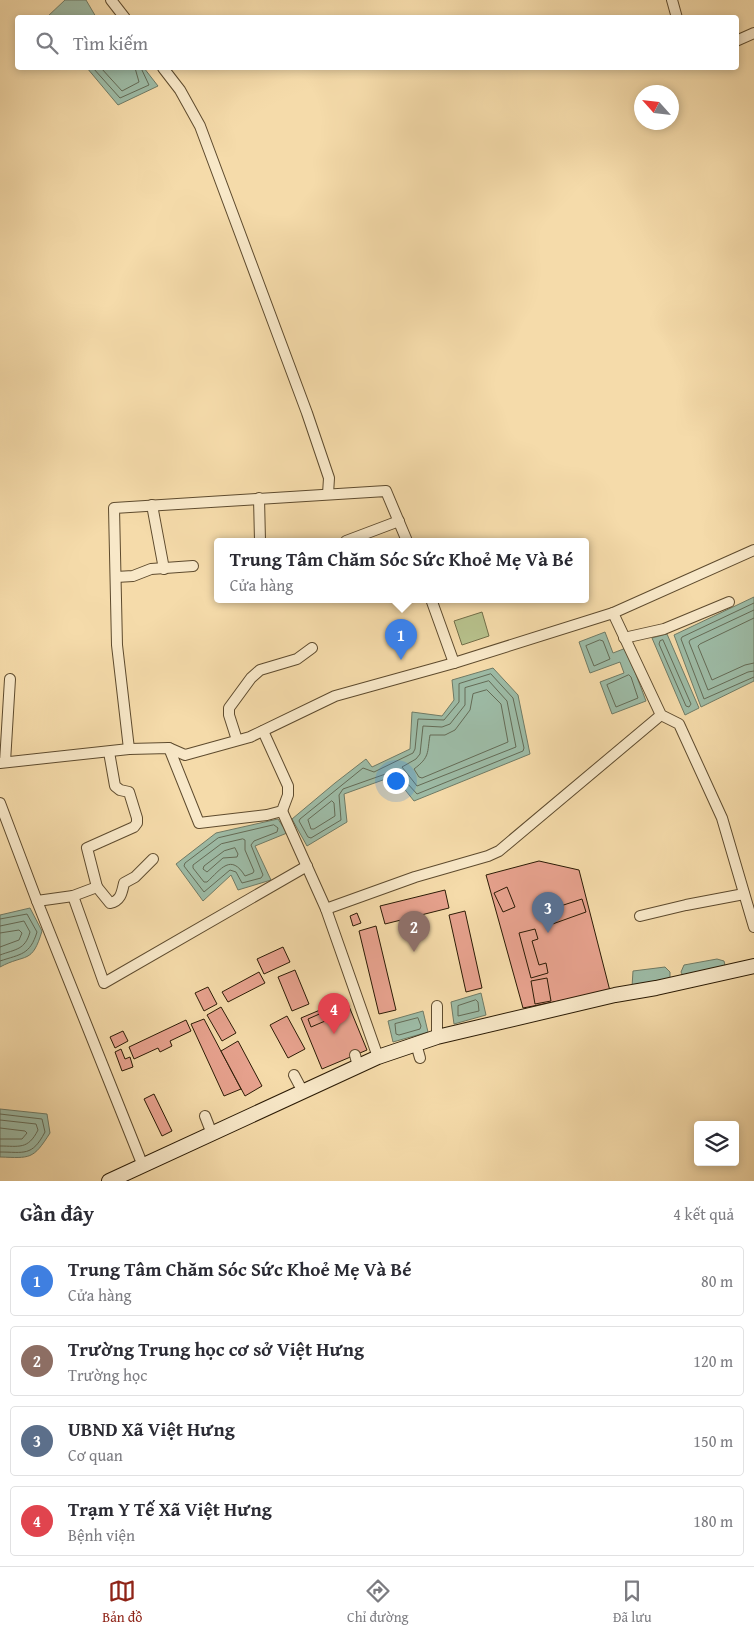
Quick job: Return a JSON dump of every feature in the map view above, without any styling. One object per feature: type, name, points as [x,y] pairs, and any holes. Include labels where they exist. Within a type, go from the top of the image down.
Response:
[{"type":"main road","points":[[109,1181],[303,1092],[356,1061],[418,1051],[437,1037],[552,1006],[608,994],[656,988],[754,966]]},
{"type":"street","points":[[111,0],[123,15]]},
{"type":"street","points":[[672,0],[676,15]]},
{"type":"street","points":[[739,40],[754,33]]},
{"type":"street","points":[[165,70],[180,90],[200,126],[307,413],[329,478],[328,494]]},
{"type":"street","points":[[128,749],[117,645],[114,508],[386,491],[406,538]]},
{"type":"street","points":[[259,498],[260,538]]},
{"type":"street","points":[[152,505],[164,569]]},
{"type":"street","points":[[354,538],[399,521]]},
{"type":"street","points":[[10,679],[2,762],[128,749],[169,748],[185,755],[263,731],[335,696],[454,663],[613,613],[754,550]]},
{"type":"street","points":[[116,577],[133,576],[151,569],[193,566]]},
{"type":"street","points":[[624,638],[664,629],[729,602]]},
{"type":"street","points":[[432,603],[454,663]]},
{"type":"street","points":[[613,613],[661,715],[679,724],[722,818],[754,927]]},
{"type":"street","points":[[237,740],[229,715],[229,708],[251,678],[260,670],[297,659],[312,648]]},
{"type":"street","points":[[326,909],[415,877],[488,856],[499,851],[661,715]]},
{"type":"street","points":[[263,731],[288,786],[288,796],[282,811],[326,909],[378,1057]]},
{"type":"street","points":[[169,748],[198,823],[267,815],[282,811]]},
{"type":"street","points":[[110,752],[115,786],[120,790],[129,792],[137,823],[134,827],[87,848],[96,887],[110,903],[115,902],[120,898],[124,883],[135,877],[153,858]]},
{"type":"street","points":[[0,803],[37,902],[143,1166]]},
{"type":"street","points":[[73,896],[104,983],[306,866]]},
{"type":"street","points":[[37,902],[73,896],[96,887]]},
{"type":"street","points":[[640,916],[744,894]]},
{"type":"street","points":[[437,1006],[437,1037]]},
{"type":"street","points":[[294,1075],[303,1092]]},
{"type":"street","points":[[205,1116],[212,1134]]},
{"type":"green space","points":[[482,612],[489,636],[462,645],[454,621]]},
{"type":"water","points":[[65,0],[86,0],[95,15],[49,15]]},
{"type":"water","points":[[89,70],[146,70],[158,86],[118,105]]},
{"type":"water","points":[[754,597],[754,681],[701,707],[674,635]]},
{"type":"water","points":[[605,632],[613,653],[626,648],[646,701],[612,714],[600,682],[624,673],[620,662],[590,673],[579,642]]},
{"type":"water","points":[[667,634],[699,708],[685,715],[652,638]]},
{"type":"water","points":[[493,668],[518,695],[530,754],[414,801],[394,776],[344,794],[347,822],[307,846],[292,819],[366,759],[372,767],[410,749],[412,712],[442,716],[454,700],[452,680]]},
{"type":"water","points":[[278,819],[287,833],[255,846],[271,880],[238,890],[231,875],[203,901],[176,864],[216,833]]},
{"type":"water","points":[[30,908],[42,931],[35,949],[31,954],[0,967],[0,915]]},
{"type":"water","points":[[717,959],[724,961],[726,969],[683,976],[681,972],[684,965]]},
{"type":"water","points":[[665,967],[670,972],[670,980],[632,987],[633,971]]},
{"type":"water","points":[[481,993],[486,1015],[454,1024],[451,1002]]},
{"type":"water","points":[[423,1011],[428,1032],[393,1042],[388,1021]]},
{"type":"water","points":[[0,1109],[47,1114],[50,1133],[35,1153],[25,1157],[0,1157]]},
{"type":"building","points":[[539,861],[579,870],[610,991],[523,1008],[486,875]]},
{"type":"building","points":[[507,887],[515,907],[503,912],[494,893]]},
{"type":"building","points":[[445,890],[449,908],[385,924],[380,906]]},
{"type":"building","points":[[582,899],[586,912],[547,926],[542,912]]},
{"type":"building","points":[[465,911],[482,988],[466,992],[449,915]]},
{"type":"building","points":[[357,913],[361,923],[353,926],[350,916]]},
{"type":"building","points":[[376,926],[396,1010],[379,1014],[359,931]]},
{"type":"building","points":[[535,929],[538,939],[532,941],[539,965],[546,963],[548,973],[531,978],[519,933]]},
{"type":"building","points":[[283,947],[290,962],[264,974],[257,959]]},
{"type":"building","points":[[295,970],[309,1004],[292,1011],[278,977]]},
{"type":"building","points":[[259,972],[265,983],[228,1002],[222,992]]},
{"type":"building","points":[[547,978],[551,1001],[535,1004],[531,981]]},
{"type":"building","points":[[208,987],[217,1004],[204,1011],[195,993]]},
{"type":"building","points":[[346,999],[367,1050],[322,1069],[301,1018]]},
{"type":"building","points":[[340,1005],[344,1013],[311,1027],[308,1019]]},
{"type":"building","points":[[221,1007],[236,1033],[222,1041],[207,1015]]},
{"type":"building","points":[[287,1016],[305,1049],[288,1058],[270,1025]]},
{"type":"building","points":[[204,1019],[241,1089],[224,1096],[191,1024]]},
{"type":"building","points":[[186,1020],[191,1031],[170,1041],[172,1046],[160,1052],[158,1048],[134,1059],[129,1047]]},
{"type":"building","points":[[123,1031],[128,1041],[115,1048],[110,1037]]},
{"type":"building","points":[[238,1041],[262,1086],[245,1096],[221,1051]]},
{"type":"building","points":[[121,1049],[125,1059],[130,1057],[133,1067],[122,1071],[115,1052]]},
{"type":"building","points":[[154,1094],[172,1131],[162,1136],[144,1099]]},
{"type":"place","name":"Trung Tâm Chăm Sóc Sức Khoẻ Mẹ Và Bé","points":[[401,660]]},
{"type":"place","name":"UBND Xã Việt Hưng","points":[[548,933]]},
{"type":"place","name":"Trường Trung học cơ sở Việt Hưng","points":[[414,952]]},
{"type":"place","name":"Trạm Y Tế Xã Việt Hưng","points":[[334,1034]]}]
